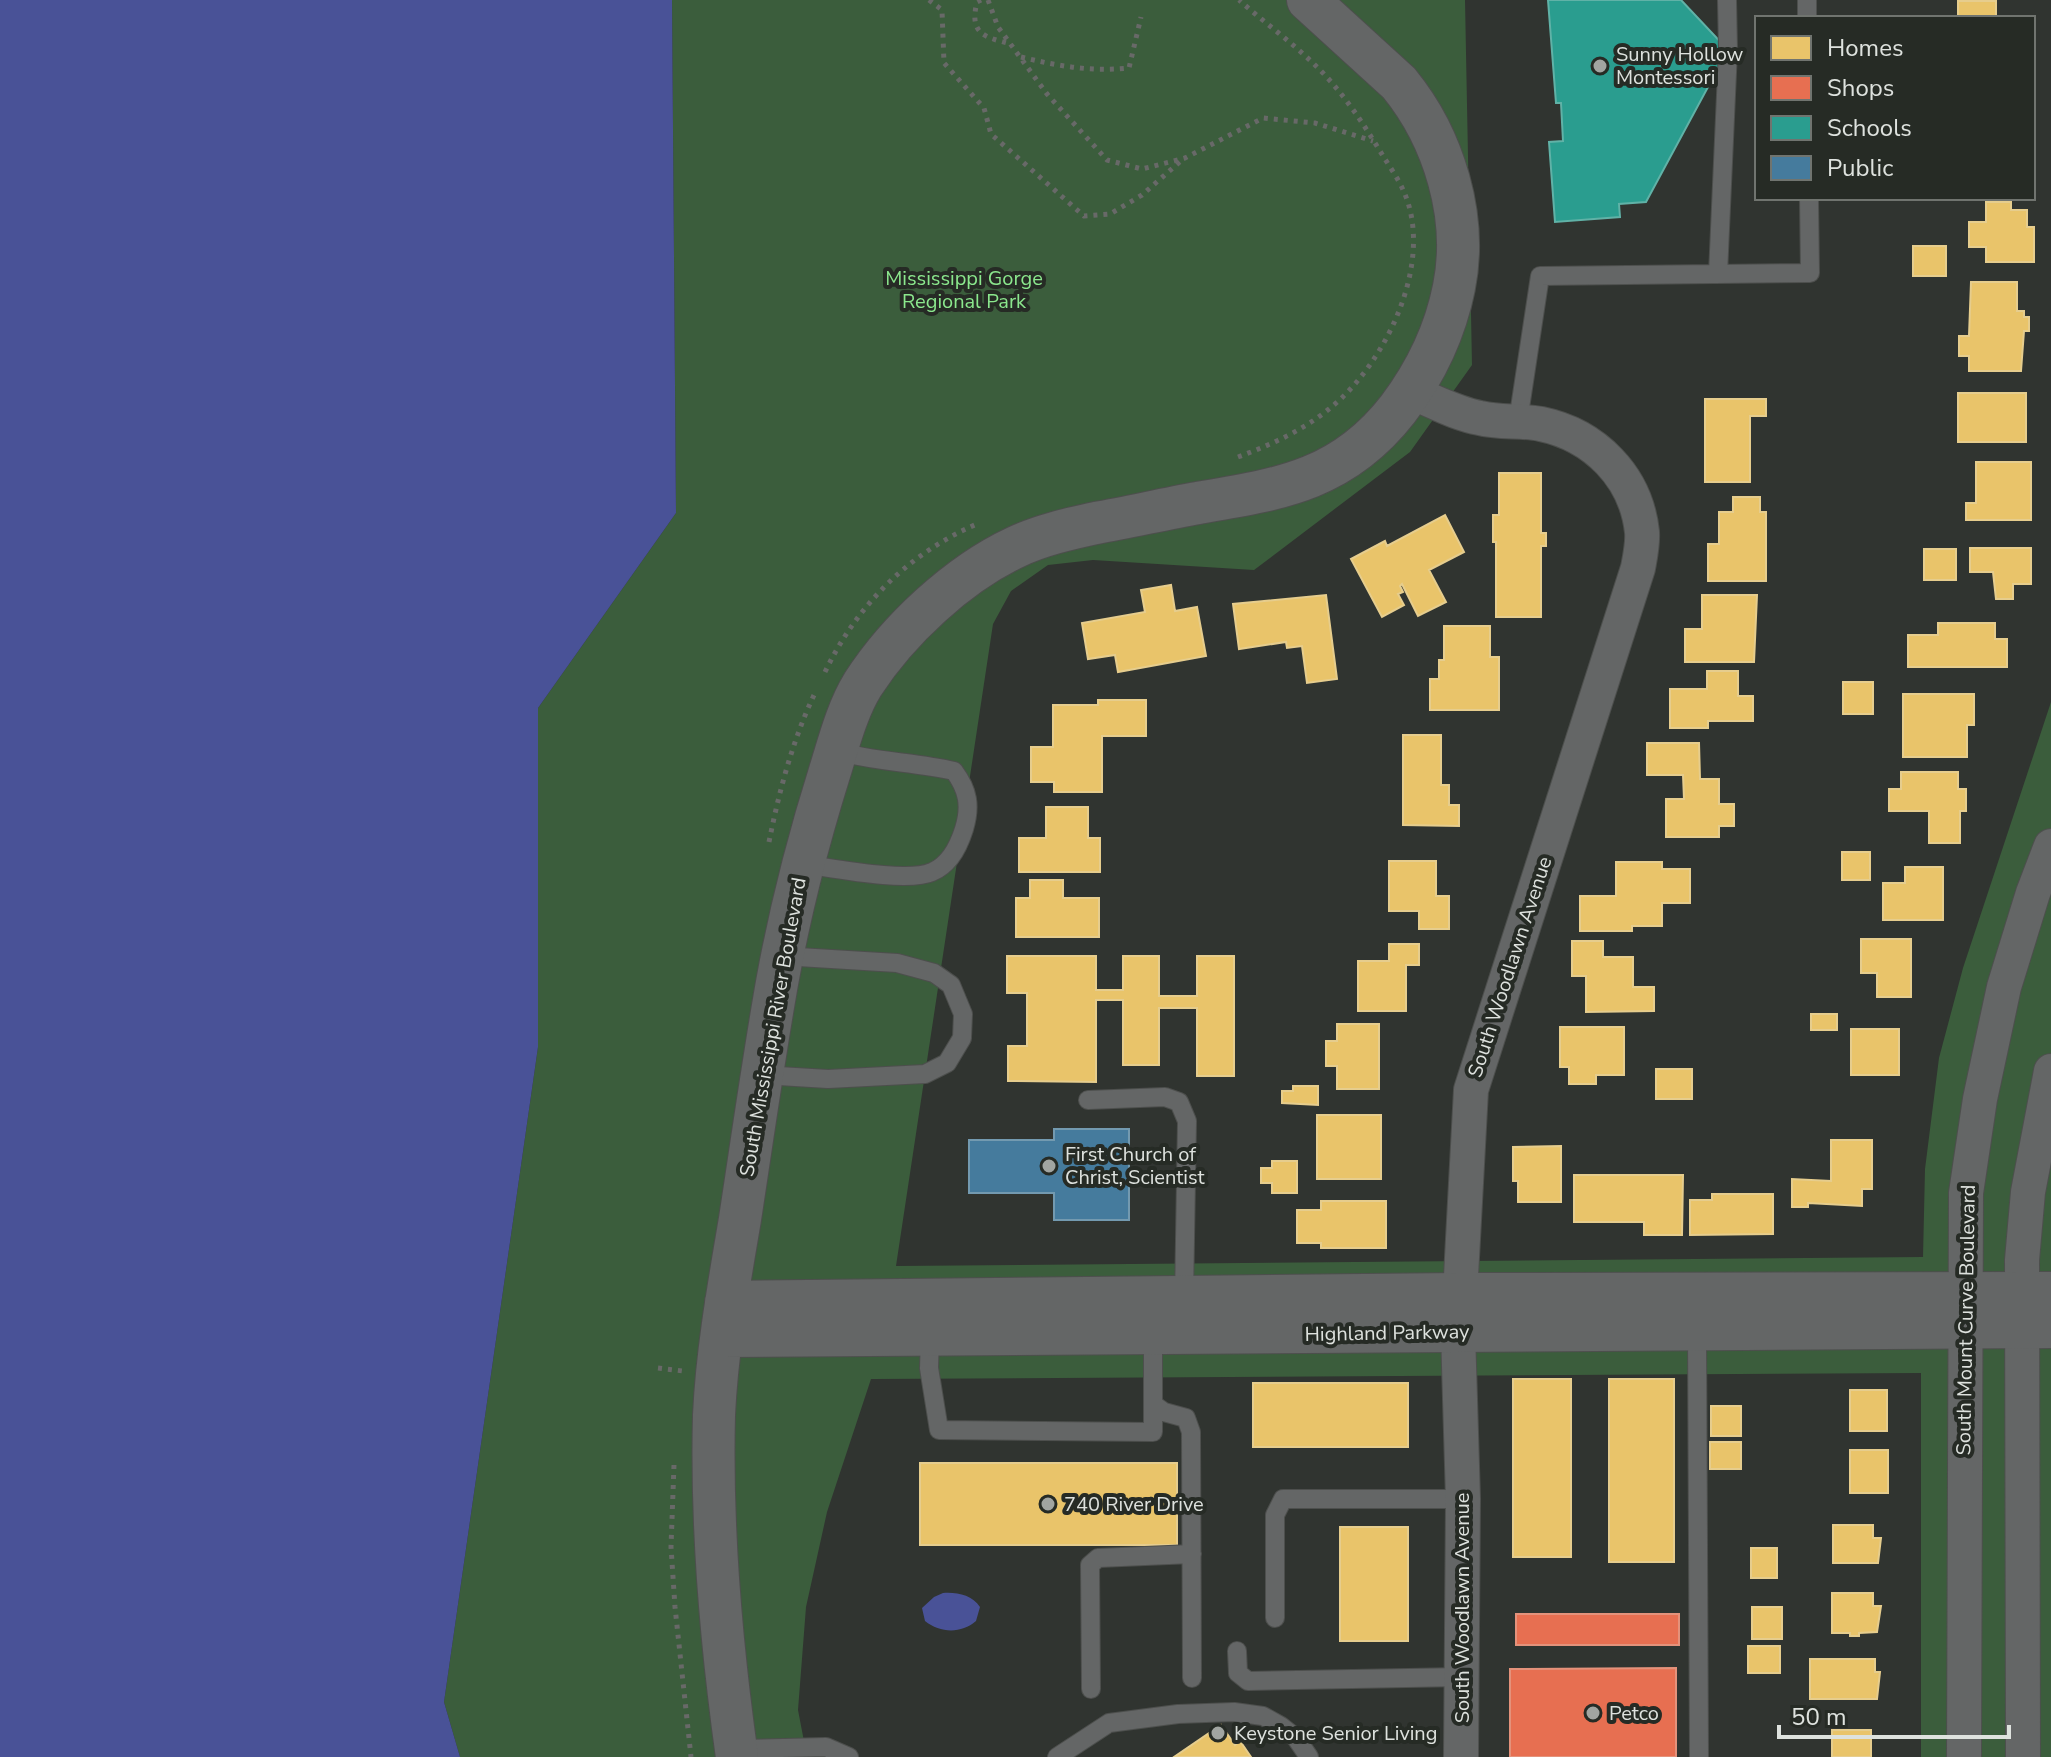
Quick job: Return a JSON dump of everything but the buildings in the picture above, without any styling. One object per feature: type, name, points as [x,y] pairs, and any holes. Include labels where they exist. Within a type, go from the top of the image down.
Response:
[{"type":"street","name":"South Mississippi River Boulevard","points":[[736,1753],[721,1634],[713,1535],[714,1409],[724,1319],[782,956],[803,864],[836,751],[861,687],[889,650],[953,585],[978,567],[1019,545],[1063,530],[1277,490],[1318,475],[1353,454],[1382,430],[1411,392],[1431,359],[1447,318],[1458,246],[1446,164],[1410,97],[1399,83],[1308,0]]},
{"type":"street","name":"South Woodlawn Avenue","points":[[1411,392],[1479,418],[1518,421],[1563,430],[1590,443],[1606,457],[1631,490],[1642,535],[1638,568],[1471,1090],[1458,1313],[1463,1499],[1461,1757]]},
{"type":"street","name":"South Mount Curve Boulevard","points":[[1964,1757],[1966,1193],[1980,1099],[2004,987],[2051,846]]},
{"type":"street","points":[[2023,1757],[2037,1310],[2028,1192],[2051,1071]]},
{"type":"street","name":"Highland Parkway","points":[[724,1319],[925,1318],[1163,1310],[1458,1313],[2037,1310]]},
{"type":"street","name":"Highland Parkway","points":[[1458,1313],[1697,1331],[1964,1310]]},
{"type":"lane","points":[[1718,274],[1728,50],[1727,0]]},
{"type":"lane","points":[[1518,421],[1540,276],[1810,273],[1809,200]]},
{"type":"lane","points":[[803,864],[915,877],[934,872],[951,857],[963,832],[969,807],[964,785],[954,771],[921,763],[861,758],[836,751]]},
{"type":"lane","points":[[762,1075],[828,1079],[925,1074],[947,1063],[962,1038],[963,1014],[951,985],[934,973],[897,963],[782,956]]},
{"type":"lane","points":[[925,1318],[939,1430],[1153,1432],[1163,1310],[1187,1121],[1179,1102],[1165,1097],[1088,1100]]},
{"type":"lane","points":[[1697,1331],[1699,1757]]},
{"type":"lane","points":[[1153,1404],[1164,1412],[1186,1418],[1191,1432],[1192,1678]]},
{"type":"lane","points":[[1275,1618],[1275,1515],[1283,1499],[1463,1499]]},
{"type":"lane","points":[[1091,1689],[1090,1565],[1098,1558],[1192,1554]]},
{"type":"lane","points":[[1237,1651],[1238,1673],[1248,1681],[1462,1677]]},
{"type":"lane","points":[[1057,1757],[1109,1723],[1178,1714],[1234,1712],[1263,1716],[1281,1726],[1296,1738],[1309,1757]]},
{"type":"lane","points":[[736,1753],[826,1747],[849,1757]]},
{"type":"path","points":[[929,0],[942,10],[944,63],[984,108],[991,134],[1084,216],[1110,214],[1142,195],[1185,158]]},
{"type":"path","points":[[988,0],[998,27],[1047,94],[1107,160],[1142,169],[1185,158],[1263,118],[1315,123],[1374,141]]},
{"type":"path","points":[[1226,461],[1277,442],[1328,410],[1353,387],[1367,370],[1390,330],[1405,296],[1413,261],[1412,225],[1405,193],[1362,121],[1322,72],[1239,0]]},
{"type":"path","points":[[976,1],[976,27],[986,38],[1011,44]]},
{"type":"path","points":[[1021,57],[1069,69],[1099,71],[1129,68],[1141,17]]},
{"type":"path","points":[[658,1368],[681,1371]]},
{"type":"green space","name":"Mississippi Gorge Regional Park","points":[[672,0],[1465,0],[1472,365],[1410,452],[1254,570],[1093,560],[1048,565],[1011,591],[993,624],[896,1266],[1923,1257],[1925,1169],[1939,1058],[1963,968],[2051,702],[2051,1757],[1921,1757],[1921,1373],[871,1379],[827,1512],[806,1607],[798,1710],[807,1757],[460,1757],[444,1702],[538,1047],[538,708],[676,513]]},
{"type":"water","points":[[0,0],[672,0],[676,513],[538,708],[538,1047],[444,1702],[460,1757],[0,1757]]},
{"type":"water","points":[[943,1593],[959,1594],[973,1600],[980,1607],[976,1621],[964,1628],[950,1630],[937,1628],[925,1621],[922,1608]]},
{"type":"place","name":"Sunny Hollow Montessori","points":[[1600,66]]},
{"type":"place","name":"First Church of Christ, Scientist","points":[[1049,1166]]},
{"type":"place","name":"740 River Drive","points":[[1048,1504]]},
{"type":"place","name":"Petco","points":[[1593,1713]]},
{"type":"place","name":"Keystone Senior Living","points":[[1218,1733]]}]
